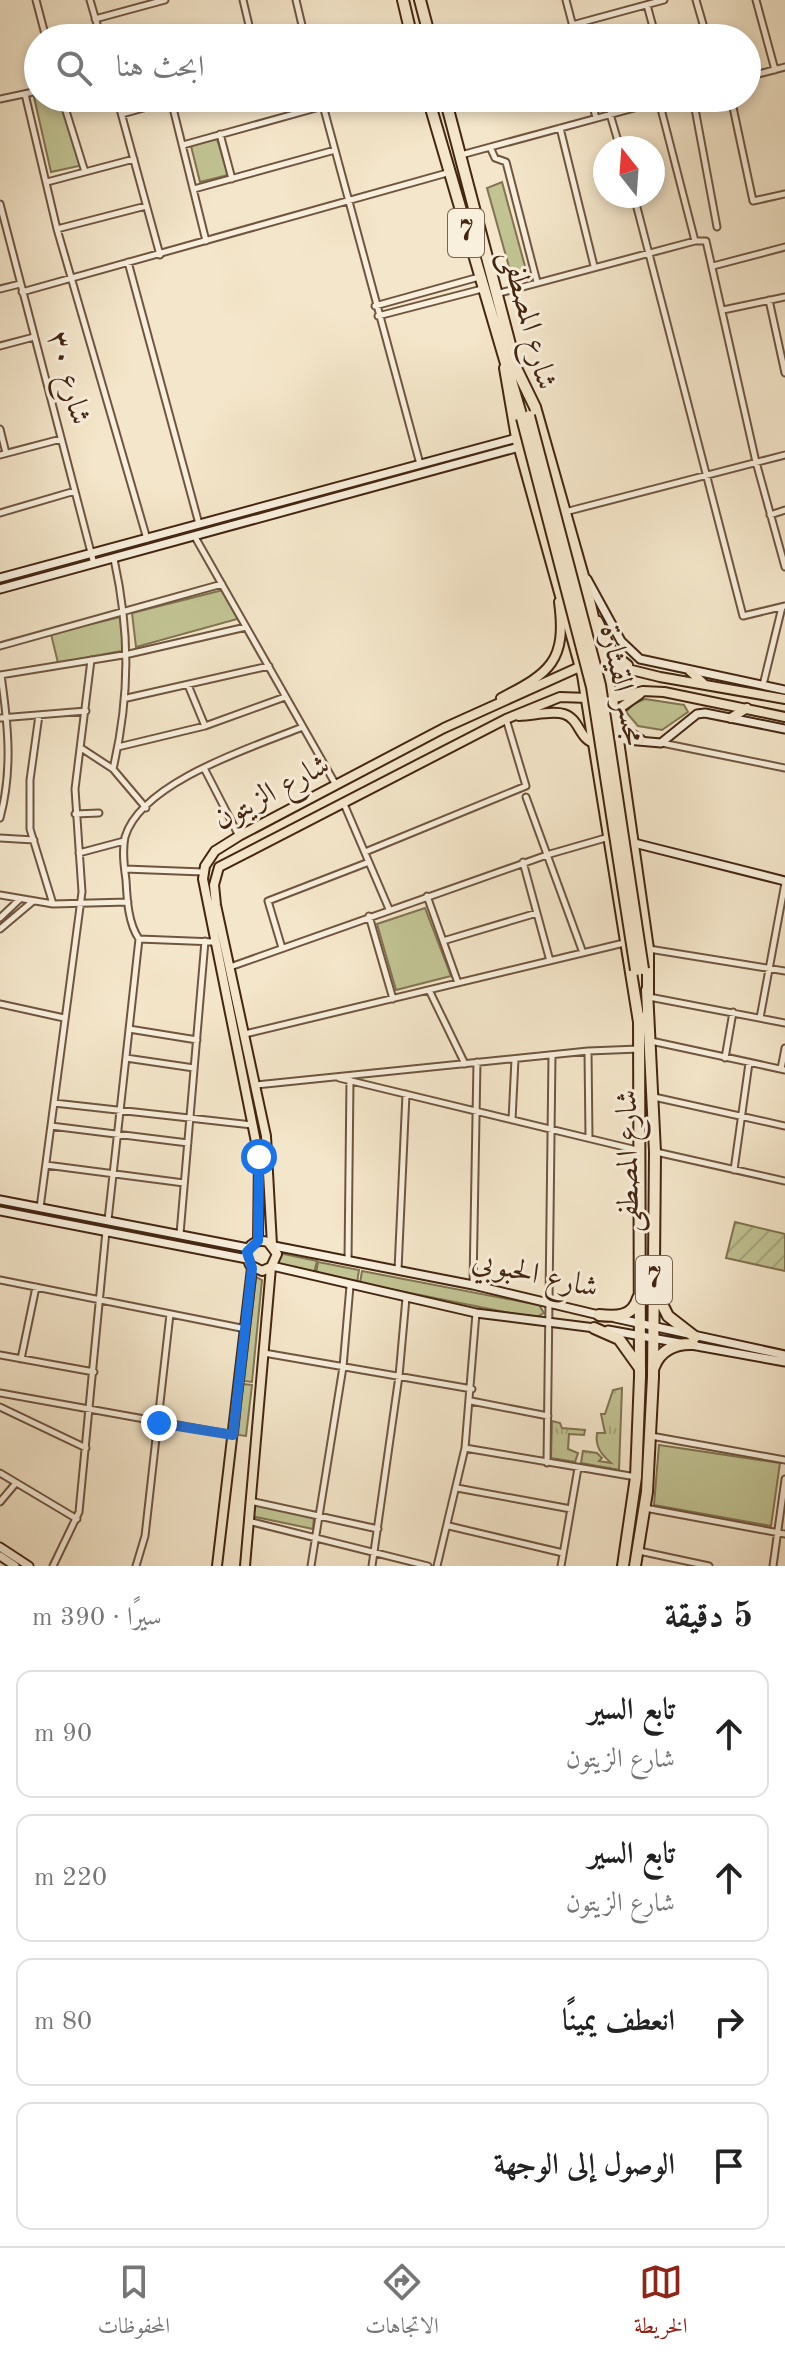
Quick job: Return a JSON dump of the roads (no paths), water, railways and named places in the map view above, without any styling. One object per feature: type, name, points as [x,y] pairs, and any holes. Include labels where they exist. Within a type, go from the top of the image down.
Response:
[{"type":"highway","points":[[403,0],[409,24]]},
{"type":"highway","points":[[420,0],[426,24]]},
{"type":"highway","name":"شارع المصطفى","points":[[432,112],[482,289],[526,417]]},
{"type":"highway","name":"شارع المصطفى","points":[[449,112],[495,294],[510,367]]},
{"type":"highway","points":[[510,367],[518,443],[581,666],[639,1022]]},
{"type":"highway","points":[[510,367],[535,407],[604,662],[634,843],[648,949],[648,995]]},
{"type":"highway","name":"مجسر القيثارة","points":[[526,417],[592,687],[640,969]]},
{"type":"highway","points":[[570,625],[576,631],[583,630],[590,627],[592,619]]},
{"type":"highway","name":"7","points":[[640,969],[648,995]]},
{"type":"highway","name":"7","points":[[639,1022],[640,969]]},
{"type":"highway","name":"شارع المصطفى","points":[[623,1566],[636,1477],[640,1377],[654,1281],[655,1152],[648,995]]},
{"type":"highway","name":"شارع المصطفى","points":[[635,1566],[645,1508],[653,1377],[639,1280],[639,1022]]},
{"type":"highway","points":[[599,1315],[617,1316],[632,1310],[638,1300],[639,1280]]},
{"type":"highway","points":[[653,1377],[656,1360],[664,1352],[694,1340],[662,1309],[654,1281]]},
{"type":"highway","points":[[594,1328],[627,1345],[638,1362],[640,1377]]},
{"type":"main road","points":[[444,728],[528,684],[556,661],[561,621],[551,554]]},
{"type":"main road","points":[[588,597],[613,653],[632,668]]},
{"type":"main road","points":[[604,662],[704,685],[785,699]]},
{"type":"main road","name":"شارع الزيتون","points":[[258,1241],[261,1178],[254,1125],[203,872],[215,851],[444,728],[581,666],[604,662]]},
{"type":"main road","points":[[690,671],[704,685]]},
{"type":"main road","points":[[615,722],[620,708],[647,691],[785,717]]},
{"type":"main road","name":"شارع الزيتون","points":[[273,1246],[270,1162],[214,885],[219,867],[287,829],[510,717],[560,697],[612,699],[647,691]]},
{"type":"main road","points":[[620,708],[622,726],[641,740]]},
{"type":"main road","points":[[731,718],[747,708]]},
{"type":"main road","points":[[510,717],[563,714],[574,720],[586,740],[595,743]]},
{"type":"main road","points":[[311,798],[306,809],[319,814]]},
{"type":"main road","points":[[280,814],[291,817],[287,829]]},
{"type":"main road","points":[[217,1566],[246,1329],[248,1248],[258,1241],[273,1246],[276,1259],[272,1267],[245,1566]]},
{"type":"main road","points":[[250,1263],[262,1271],[272,1267]]},
{"type":"street","points":[[36,0],[42,24]]},
{"type":"street","points":[[90,0],[97,24]]},
{"type":"street","points":[[95,19],[165,0]]},
{"type":"street","points":[[243,0],[249,24]]},
{"type":"street","points":[[296,0],[302,24]]},
{"type":"street","points":[[566,0],[572,24]]},
{"type":"street","points":[[576,24],[664,0]]},
{"type":"street","points":[[696,0],[703,24]]},
{"type":"street","points":[[756,0],[775,70]]},
{"type":"street","points":[[647,5],[652,24]]},
{"type":"street","points":[[761,74],[785,67]]},
{"type":"street","points":[[0,99],[24,94]]},
{"type":"street","points":[[30,112],[57,229],[147,539]]},
{"type":"street","points":[[66,112],[85,172]]},
{"type":"street","points":[[128,112],[121,114],[160,255]]},
{"type":"street","points":[[174,112],[206,241]]},
{"type":"street","points":[[183,145],[301,112]]},
{"type":"street","points":[[325,112],[420,465]]},
{"type":"street","points":[[594,112],[596,118]]},
{"type":"street","points":[[460,155],[618,112]]},
{"type":"street","points":[[662,112],[695,241]]},
{"type":"street","points":[[696,112],[717,227]]},
{"type":"street","points":[[734,112],[753,201],[785,194]]},
{"type":"street","points":[[610,114],[616,136]]},
{"type":"street","points":[[560,128],[594,266]]},
{"type":"street","points":[[220,134],[232,179]]},
{"type":"street","points":[[490,147],[495,158],[506,162],[537,282]]},
{"type":"street","points":[[194,189],[335,150]]},
{"type":"street","points":[[47,182],[134,159]]},
{"type":"street","points":[[22,292],[447,173]]},
{"type":"street","name":"شارع ٣٠","points":[[0,204],[3,231],[20,284],[94,564]]},
{"type":"street","points":[[57,229],[146,206]]},
{"type":"street","points":[[637,208],[743,616],[784,607],[763,685]]},
{"type":"street","points":[[495,294],[594,266],[706,241],[756,462],[785,567]]},
{"type":"street","points":[[713,266],[785,247]]},
{"type":"street","points":[[128,262],[200,525]]},
{"type":"street","points":[[375,306],[479,277]]},
{"type":"street","points":[[0,289],[20,284]]},
{"type":"street","points":[[378,316],[482,289]]},
{"type":"street","points":[[723,310],[785,297]]},
{"type":"street","points":[[769,300],[785,373]]},
{"type":"street","points":[[0,346],[34,337]]},
{"type":"street","points":[[0,429],[3,454],[61,439]]},
{"type":"street","points":[[0,578],[420,465],[518,443]]},
{"type":"street","points":[[0,589],[195,537],[518,443]]},
{"type":"street","points":[[565,512],[785,455]]},
{"type":"street","points":[[0,513],[75,491]]},
{"type":"street","points":[[770,515],[785,510]]},
{"type":"street","points":[[195,537],[336,785]]},
{"type":"street","points":[[577,556],[611,625],[632,654],[661,666],[785,690]]},
{"type":"street","points":[[113,769],[127,698],[129,654],[125,610],[114,559]]},
{"type":"street","points":[[0,646],[222,584]]},
{"type":"street","points":[[0,818],[9,751],[1,675],[129,654],[246,627]]},
{"type":"street","points":[[40,1208],[81,905],[75,814],[91,660]]},
{"type":"street","points":[[127,698],[269,666]]},
{"type":"street","points":[[188,685],[205,726]]},
{"type":"street","points":[[118,747],[205,726],[286,697]]},
{"type":"street","points":[[4,718],[86,711]]},
{"type":"street","points":[[661,743],[701,713],[785,729]]},
{"type":"street","points":[[39,715],[30,780],[30,829],[53,904]]},
{"type":"street","points":[[365,852],[526,786],[510,717]]},
{"type":"street","points":[[108,1220],[139,939],[132,927],[125,869],[125,841],[130,827],[146,808],[177,783],[204,768],[303,727]]},
{"type":"street","points":[[595,743],[618,739],[641,740],[785,768]]},
{"type":"street","points":[[81,748],[113,769],[146,808]]},
{"type":"street","points":[[0,750],[9,751]]},
{"type":"street","points":[[204,768],[239,836]]},
{"type":"street","points":[[526,797],[583,953]]},
{"type":"street","points":[[343,802],[389,909]]},
{"type":"street","points":[[75,814],[99,813]]},
{"type":"street","points":[[230,967],[523,862],[609,837]]},
{"type":"street","points":[[0,838],[34,840]]},
{"type":"street","points":[[79,853],[125,841]]},
{"type":"street","points":[[634,843],[785,882],[760,1018]]},
{"type":"street","points":[[282,948],[268,901],[369,862]]},
{"type":"street","points":[[523,862],[550,961]]},
{"type":"street","points":[[125,869],[203,872]]},
{"type":"street","points":[[0,895],[53,904],[128,902]]},
{"type":"street","points":[[427,896],[458,983]]},
{"type":"street","points":[[0,918],[20,899]]},
{"type":"street","points":[[0,929],[32,902]]},
{"type":"street","points":[[443,941],[537,913]]},
{"type":"street","points":[[369,916],[393,999]]},
{"type":"street","points":[[139,939],[215,942]]},
{"type":"street","points":[[180,1234],[205,941]]},
{"type":"street","points":[[245,1034],[625,943]]},
{"type":"street","points":[[648,949],[785,971]]},
{"type":"street","points":[[429,990],[465,1064]]},
{"type":"street","points":[[648,995],[785,1023]]},
{"type":"street","points":[[0,1004],[64,1018]]},
{"type":"street","points":[[725,1058],[733,1012]]},
{"type":"street","points":[[129,1029],[197,1040]]},
{"type":"street","points":[[651,1041],[783,1070],[785,1048]]},
{"type":"street","points":[[256,1085],[588,1051],[640,1049]]},
{"type":"street","points":[[588,1051],[589,1138]]},
{"type":"street","points":[[547,1463],[552,1055]]},
{"type":"street","points":[[126,1058],[194,1068]]},
{"type":"street","points":[[512,1120],[515,1059]]},
{"type":"street","points":[[473,1285],[477,1062]]},
{"type":"street","points":[[734,1170],[749,1063]]},
{"type":"street","points":[[334,1077],[641,1151]]},
{"type":"street","points":[[348,1261],[350,1080]]},
{"type":"street","points":[[398,1270],[406,1094]]},
{"type":"street","points":[[653,1097],[785,1126]]},
{"type":"street","points":[[54,1103],[254,1125]]},
{"type":"street","points":[[51,1126],[188,1143]]},
{"type":"street","points":[[655,1152],[785,1181]]},
{"type":"street","points":[[46,1165],[184,1183]]},
{"type":"street","points":[[0,1200],[248,1248]]},
{"type":"street","points":[[0,1211],[250,1263]]},
{"type":"street","points":[[62,1223],[65,1212]]},
{"type":"street","points":[[53,1566],[77,1519],[102,1300],[106,1231]]},
{"type":"street","name":"شارع الحبوبي","points":[[273,1246],[548,1302],[646,1331]]},
{"type":"street","points":[[272,1267],[476,1313],[594,1328],[646,1331],[785,1355]]},
{"type":"street","points":[[0,1280],[246,1329]]},
{"type":"street","points":[[311,1566],[343,1367],[350,1286]]},
{"type":"street","points":[[21,1359],[36,1287]]},
{"type":"street","points":[[372,1566],[399,1376],[406,1298]]},
{"type":"street","points":[[437,1566],[449,1526],[465,1448],[476,1313]]},
{"type":"street","points":[[136,1566],[145,1536],[170,1314]]},
{"type":"street","points":[[694,1340],[785,1362]]},
{"type":"street","points":[[264,1353],[472,1389]]},
{"type":"street","points":[[0,1355],[94,1372]]},
{"type":"street","points":[[0,1393],[90,1412],[233,1435]]},
{"type":"street","points":[[471,1401],[548,1416]]},
{"type":"street","points":[[0,1407],[86,1448]]},
{"type":"street","points":[[651,1436],[785,1460]]},
{"type":"street","points":[[465,1448],[636,1477]]},
{"type":"street","points":[[561,1566],[578,1468]]},
{"type":"street","points":[[0,1473],[77,1519]]},
{"type":"street","points":[[773,1566],[781,1534],[785,1479]]},
{"type":"street","points":[[0,1502],[16,1483]]},
{"type":"street","points":[[457,1488],[571,1509]]},
{"type":"street","points":[[250,1501],[378,1529]]},
{"type":"street","points":[[645,1508],[781,1534]]},
{"type":"street","points":[[248,1521],[428,1566]]},
{"type":"street","points":[[449,1526],[563,1553]]},
{"type":"street","points":[[0,1547],[29,1566]]},
{"type":"street","points":[[638,1551],[709,1566]]},
{"type":"street","points":[[0,1556],[15,1566]]}]
